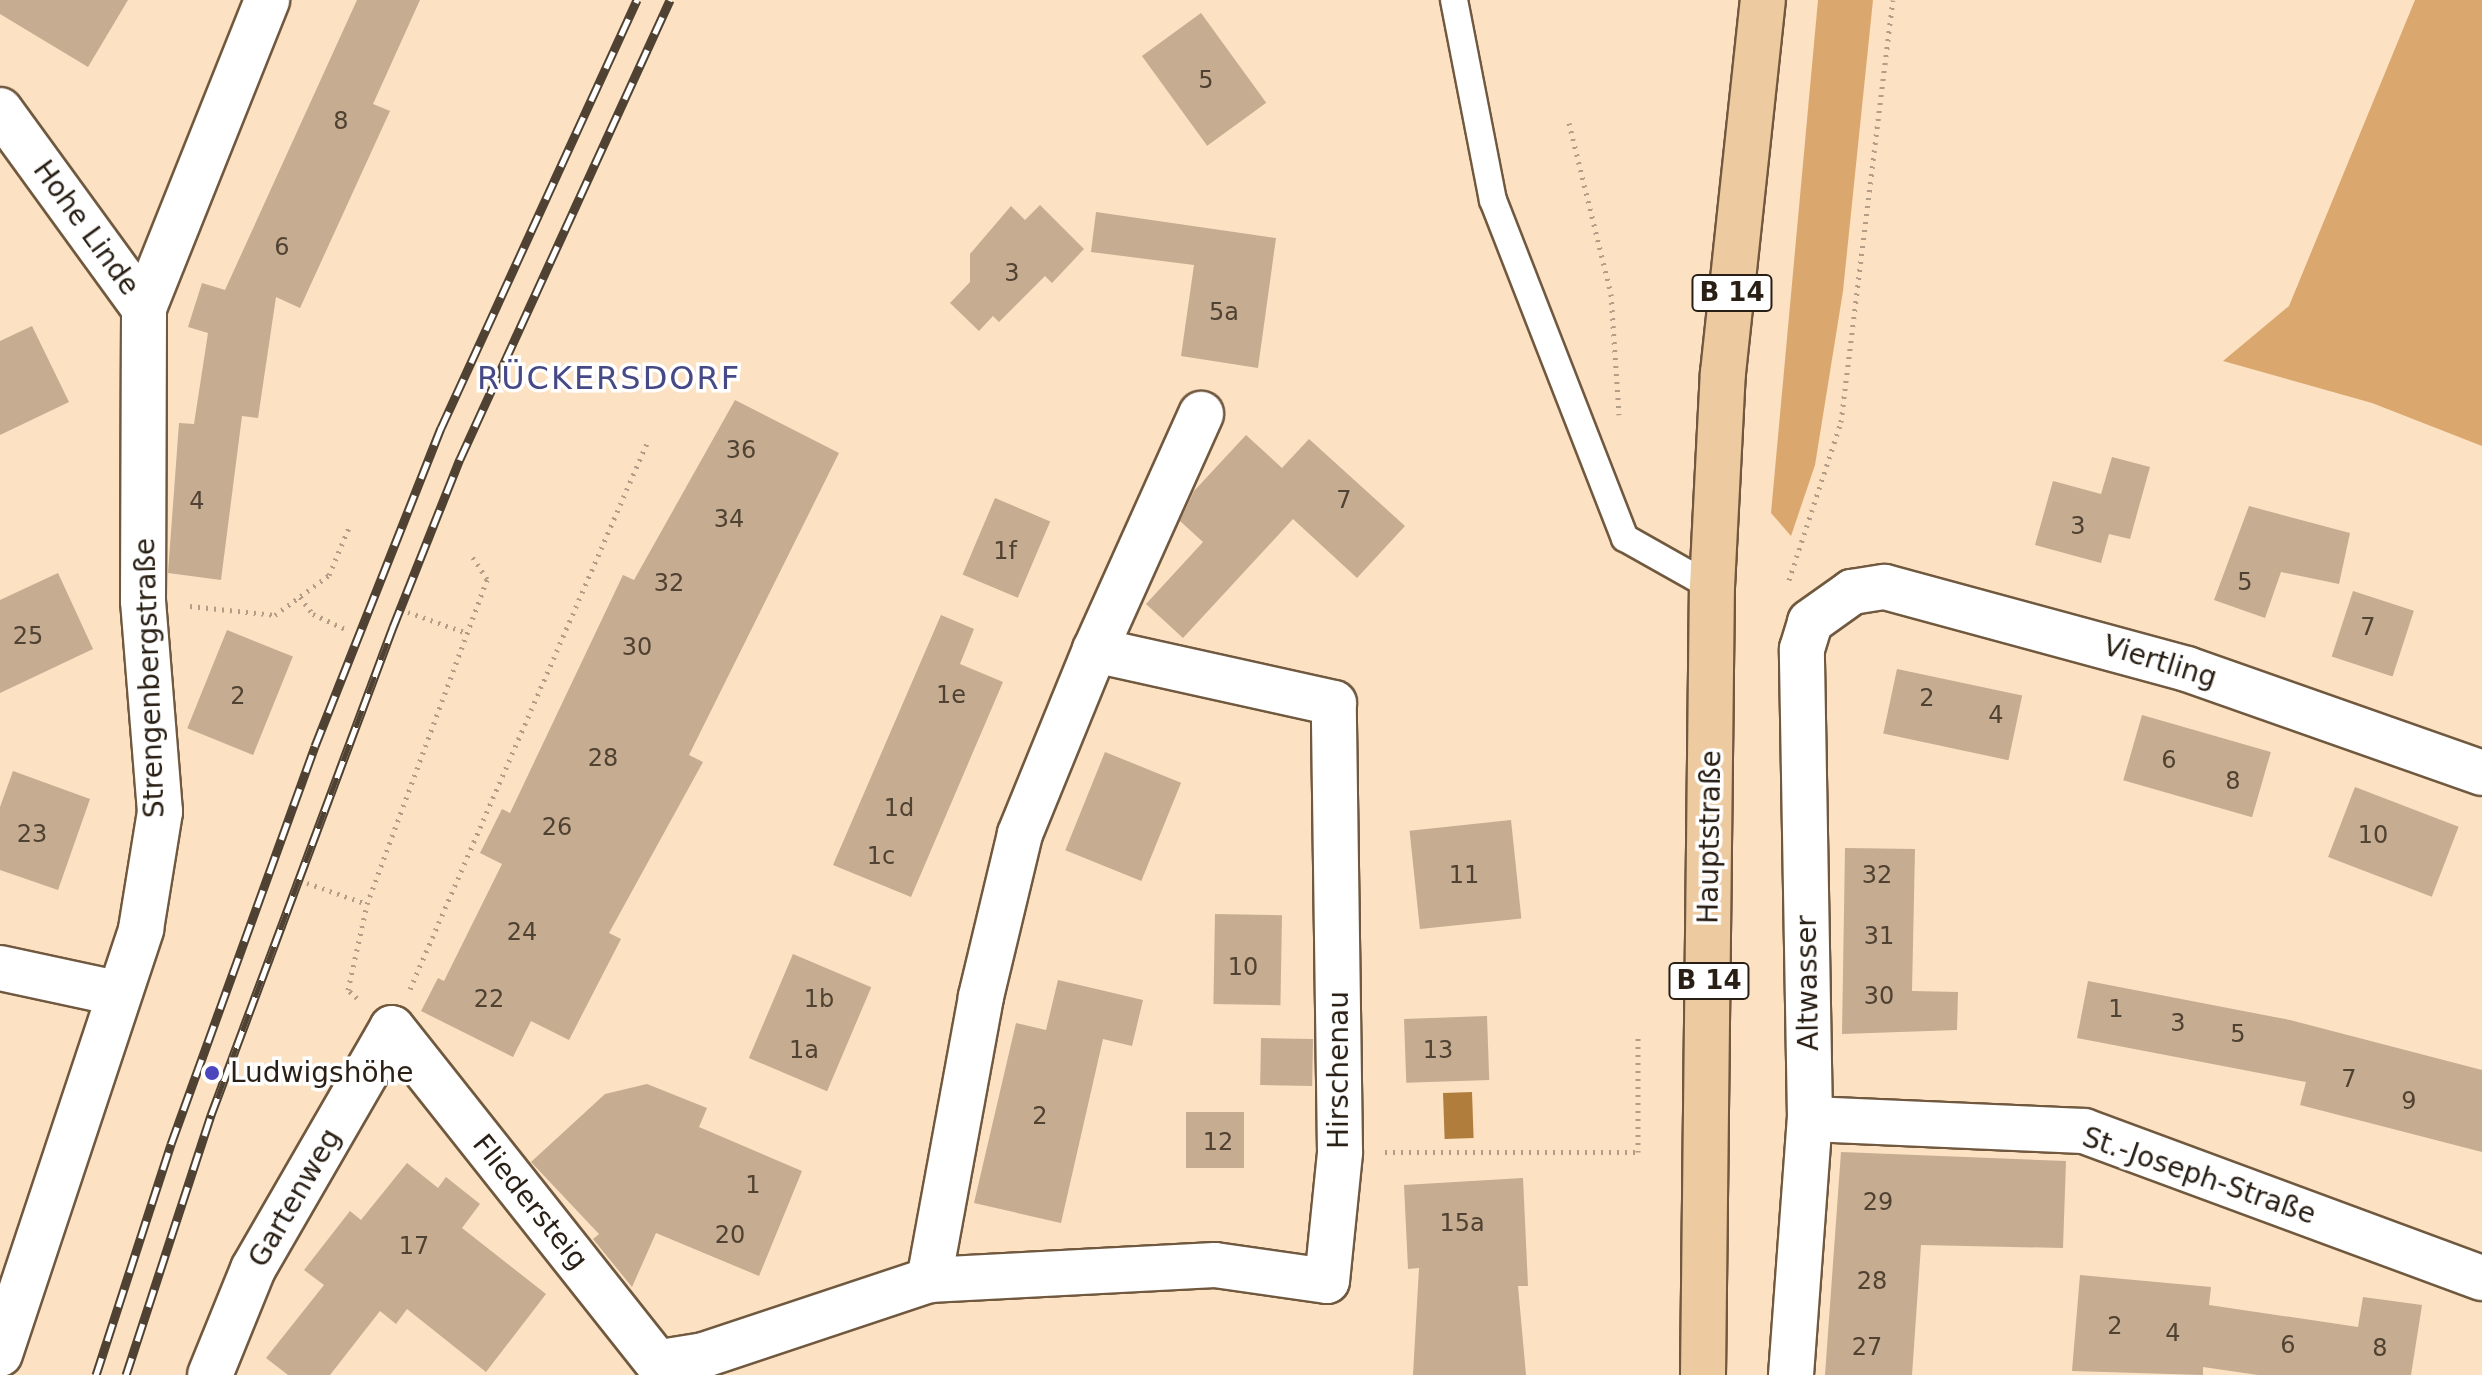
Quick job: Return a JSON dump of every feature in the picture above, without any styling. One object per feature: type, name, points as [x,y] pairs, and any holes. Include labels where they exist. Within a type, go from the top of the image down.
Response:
[{"type":"main road","name":"B 14","points":[[1712,587],[1723,373],[1763,0]]},
{"type":"main road","name":"Hauptstraße","points":[[1703,1375],[1712,587]]},
{"type":"street","name":"Strengenbergstraße","points":[[3,1332],[141,929],[160,812],[143,601],[144,308],[267,0]]},
{"type":"street","name":"Hohe Linde","points":[[0,110],[144,308]]},
{"type":"street","points":[[929,1280],[981,997],[1020,834],[1095,650],[1201,414]]},
{"type":"street","name":"Viertling","points":[[1833,604],[1852,592],[1885,587],[1990,612],[2187,669],[2482,773]]},
{"type":"street","name":"Altwasser","points":[[1791,1375],[1810,1119],[1802,649],[1810,622],[1833,604]]},
{"type":"street","name":"Hirschenau","points":[[664,1368],[929,1280],[1215,1265],[1327,1281],[1340,1152],[1334,703],[1095,650]]},
{"type":"street","points":[[0,968],[117,993]]},
{"type":"street","name":"Fliedersteig","points":[[392,1028],[664,1368]]},
{"type":"street","name":"Gartenweg","points":[[210,1375],[253,1269],[392,1028]]},
{"type":"street","name":"St.-Joseph-Straße","points":[[1810,1119],[2084,1131],[2482,1278]]},
{"type":"lane","points":[[1454,0],[1493,200],[1625,538],[1712,587]]},
{"type":"path","points":[[1788,584],[1841,422],[1893,0]]},
{"type":"path","points":[[1569,123],[1611,294],[1621,396],[1617,424]]},
{"type":"path","points":[[392,1028],[647,443]]},
{"type":"path","points":[[143,601],[275,615],[329,575],[350,525]]},
{"type":"path","points":[[348,990],[367,904],[487,579],[472,556]]},
{"type":"path","points":[[300,597],[313,614],[348,630]]},
{"type":"path","points":[[408,612],[467,633]]},
{"type":"path","points":[[307,883],[367,904]]},
{"type":"path","points":[[1340,1152],[1638,1152],[1638,1038]]},
{"type":"shaded area","points":[[1818,0],[1873,0],[1843,291],[1815,465],[1791,536],[1771,513]]},
{"type":"shaded area","points":[[2415,0],[2482,0],[2482,446],[2372,403],[2223,361],[2289,306]]},
{"type":"shaded area","points":[[1472,1092],[1474,1138],[1445,1139],[1443,1093]]},
{"type":"building","points":[[0,0],[128,0],[88,67],[0,14]]},
{"type":"building","points":[[357,0],[420,0],[373,104],[390,111],[300,308],[276,297],[258,418],[242,416],[221,580],[168,573],[179,423],[194,424],[208,333],[188,327],[202,283],[225,290]]},
{"type":"building","points":[[1201,13],[1266,103],[1207,146],[1142,56]]},
{"type":"building","points":[[1040,205],[1084,249],[1052,283],[1045,276],[999,322],[993,316],[979,331],[950,303],[970,282],[970,254],[1011,206],[1025,220]]},
{"type":"building","points":[[1096,212],[1276,238],[1258,368],[1181,356],[1194,265],[1091,252]]},
{"type":"building","points":[[32,326],[69,402],[0,435],[0,341]]},
{"type":"building","points":[[735,400],[839,453],[689,755],[703,762],[609,933],[621,939],[569,1040],[531,1021],[513,1057],[421,1011],[438,978],[444,981],[502,864],[480,853],[502,809],[510,813],[623,575],[634,580]]},
{"type":"building","points":[[1246,435],[1282,468],[1309,439],[1405,526],[1357,578],[1293,519],[1183,638],[1146,604],[1203,542],[1180,521],[1194,491]]},
{"type":"building","points":[[2112,457],[2150,467],[2130,539],[2109,534],[2101,563],[2035,545],[2053,481],[2101,494]]},
{"type":"building","points":[[995,498],[1050,521],[1018,598],[963,574]]},
{"type":"building","points":[[2249,506],[2350,533],[2339,584],[2281,572],[2265,618],[2214,600]]},
{"type":"building","points":[[58,573],[93,649],[0,693],[0,600]]},
{"type":"building","points":[[2353,591],[2414,611],[2393,676],[2332,657]]},
{"type":"building","points":[[941,615],[974,629],[960,664],[1003,682],[911,897],[833,865]]},
{"type":"building","points":[[227,630],[293,657],[253,755],[187,728]]},
{"type":"building","points":[[1897,669],[2022,696],[2008,760],[1883,734]]},
{"type":"building","points":[[2142,715],[2271,752],[2252,817],[2123,780]]},
{"type":"building","points":[[1105,752],[1181,783],[1141,881],[1065,850]]},
{"type":"building","points":[[13,771],[90,799],[58,890],[0,870],[0,807]]},
{"type":"building","points":[[2355,787],[2459,827],[2432,897],[2328,857]]},
{"type":"building","points":[[1511,820],[1521,918],[1420,929],[1410,831]]},
{"type":"building","points":[[1845,848],[1915,849],[1912,991],[1958,992],[1957,1030],[1842,1034]]},
{"type":"building","points":[[1215,914],[1282,915],[1280,1005],[1213,1004]]},
{"type":"building","points":[[793,954],[871,987],[827,1091],[749,1058]]},
{"type":"building","points":[[1058,980],[1143,1000],[1132,1046],[1103,1039],[1061,1223],[974,1203],[1016,1023],[1046,1030]]},
{"type":"building","points":[[2088,981],[2290,1020],[2482,1070],[2482,1152],[2300,1105],[2306,1082],[2077,1038]]},
{"type":"building","points":[[1487,1016],[1489,1080],[1406,1083],[1404,1019]]},
{"type":"building","points":[[1261,1038],[1313,1039],[1312,1086],[1260,1085]]},
{"type":"building","points":[[647,1084],[707,1108],[699,1127],[802,1171],[759,1276],[656,1233],[632,1287],[593,1239],[599,1234],[531,1162],[605,1094]]},
{"type":"building","points":[[1186,1112],[1244,1112],[1244,1168],[1186,1168]]},
{"type":"building","points":[[1841,1152],[2066,1161],[2063,1248],[1921,1245],[1912,1375],[1825,1375]]},
{"type":"building","points":[[407,1163],[438,1188],[446,1177],[480,1204],[462,1228],[546,1294],[486,1372],[407,1309],[396,1324],[380,1311],[330,1375],[288,1375],[266,1358],[324,1285],[304,1270],[350,1211],[361,1220]]},
{"type":"building","points":[[1523,1178],[1528,1286],[1518,1286],[1526,1375],[1413,1375],[1419,1268],[1408,1269],[1404,1185]]},
{"type":"building","points":[[2080,1275],[2211,1287],[2209,1305],[2358,1327],[2363,1297],[2422,1305],[2411,1375],[2258,1375],[2203,1367],[2203,1375],[2072,1371]]},
{"type":"railway","points":[[96,1375],[171,1144],[315,746],[441,428],[637,0]]},
{"type":"railway","points":[[126,1375],[211,1115],[393,627],[460,459],[670,0]]},
{"type":"place","name":"Ludwigshöhe","points":[[212,1073]]},
{"type":"district","name":"RÜCKERSDORF","points":[[609,378]]}]
